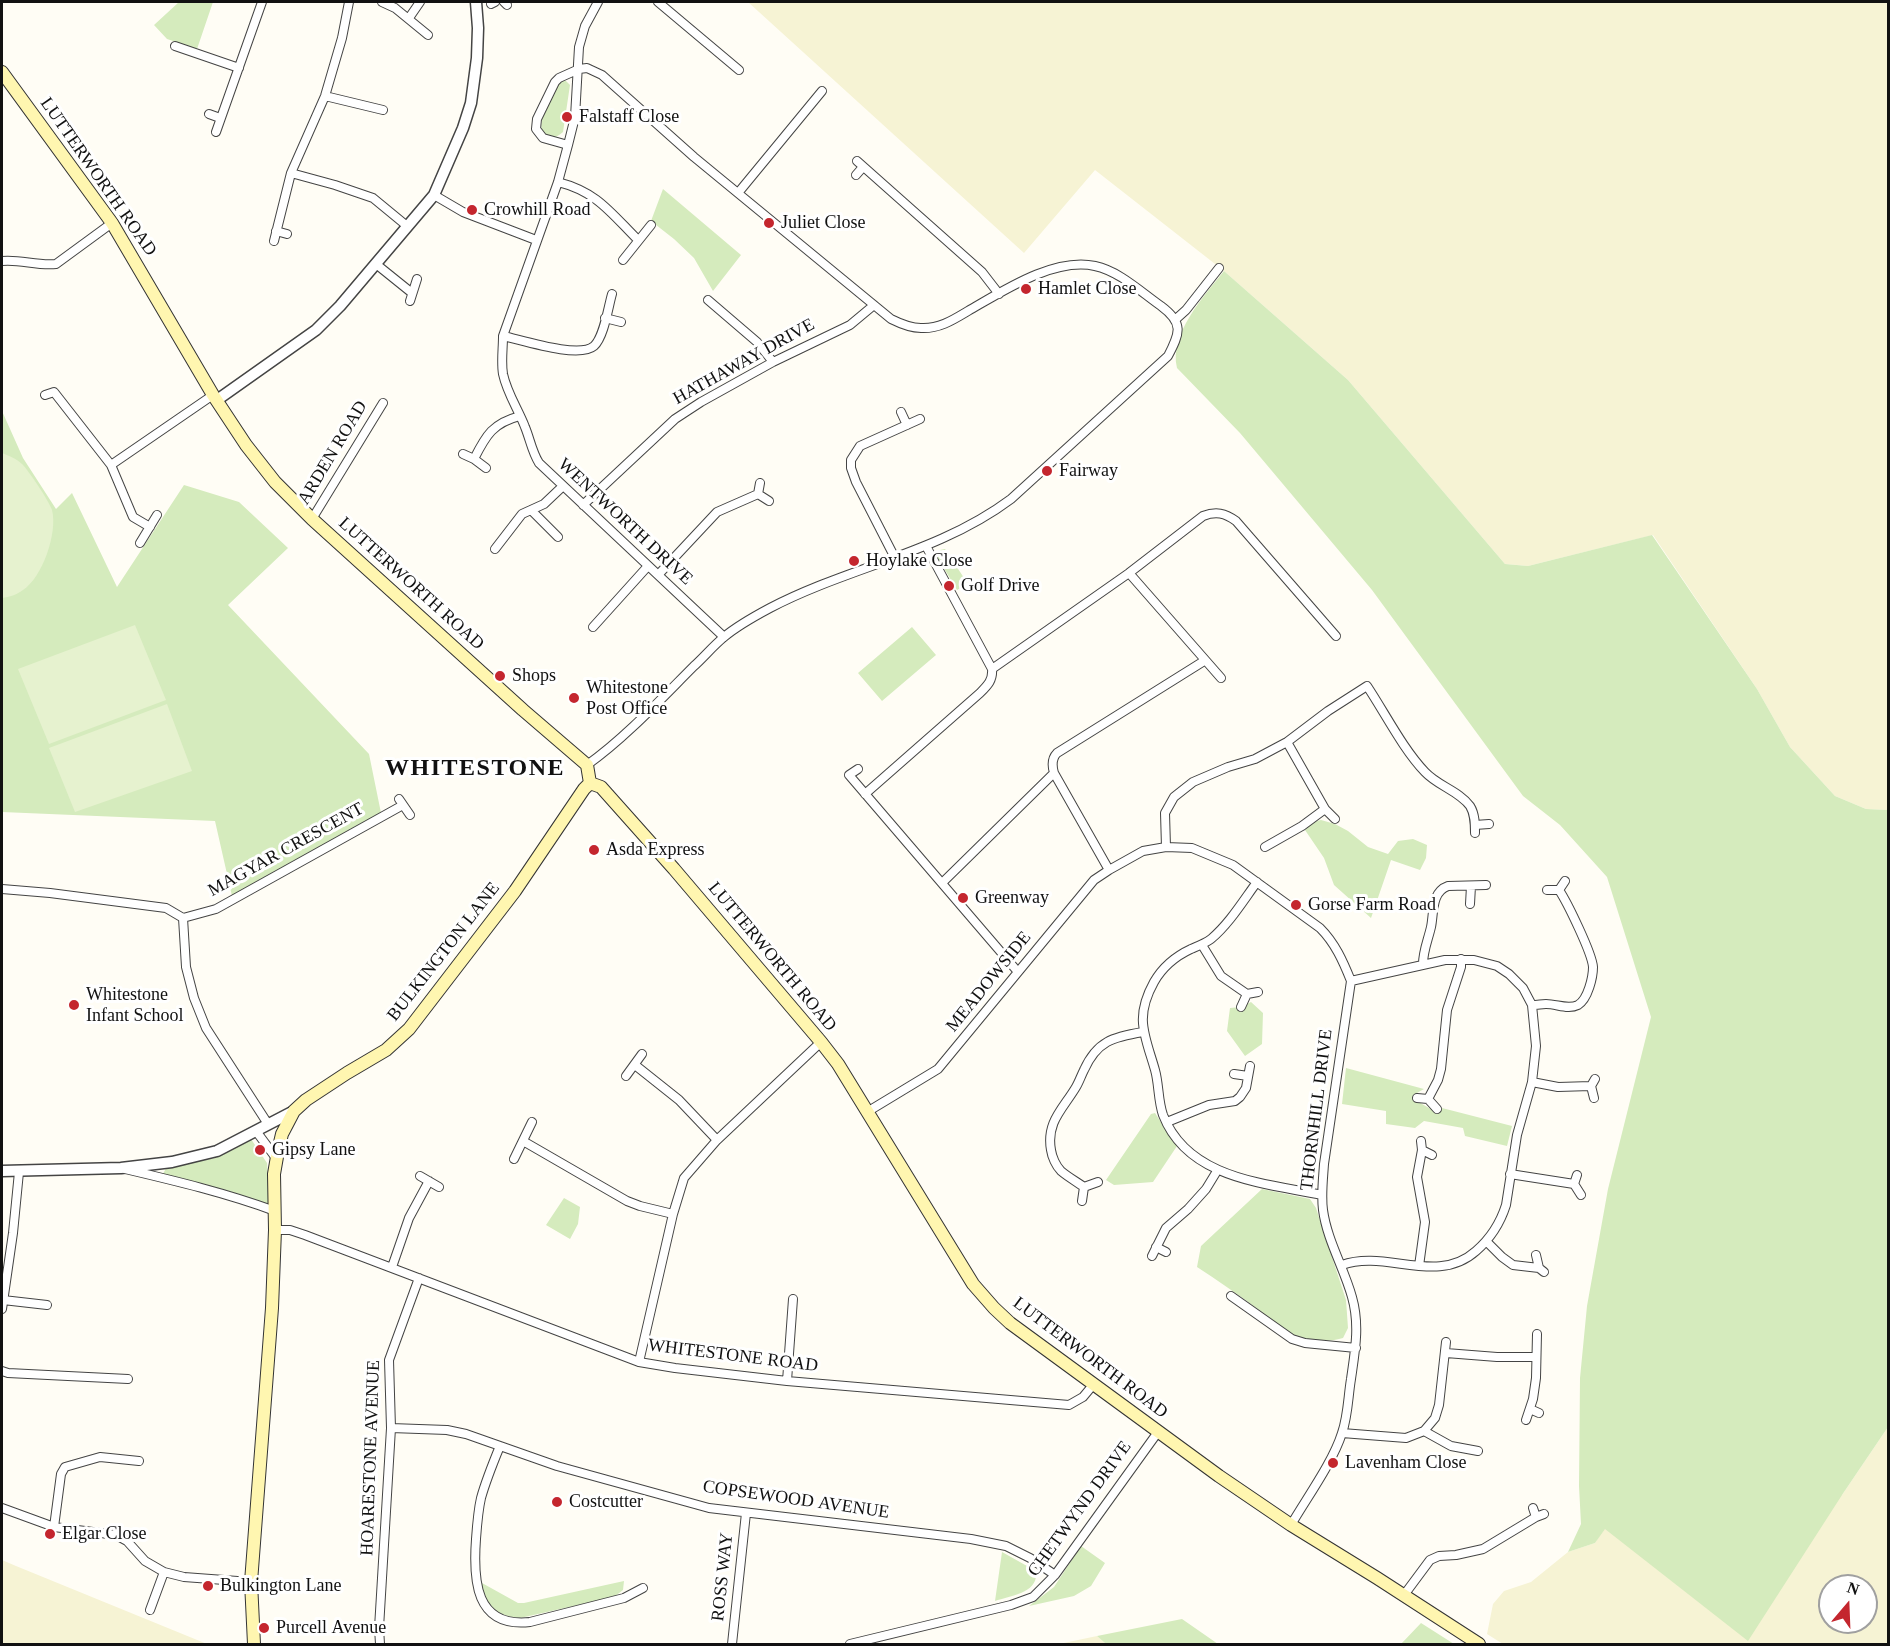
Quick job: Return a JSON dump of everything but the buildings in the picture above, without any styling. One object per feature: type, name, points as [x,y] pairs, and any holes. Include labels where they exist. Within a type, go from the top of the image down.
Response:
[{"type":"main road","name":"LUTTERWORTH ROAD","points":[[2,72],[112,223],[215,398],[246,445],[275,482],[312,519],[586,765]]},
{"type":"main road","points":[[586,765],[590,783]]},
{"type":"main road","name":"LUTTERWORTH ROAD","points":[[590,783],[601,787],[822,1042],[838,1064],[974,1284],[994,1308],[1010,1323],[1093,1385],[1291,1525],[1479,1644]]},
{"type":"main road","name":"BULKINGTON LANE","points":[[254,1644],[251,1582],[275,1230],[274,1174],[282,1134],[294,1111],[312,1096],[386,1050],[409,1029],[515,891],[590,783]]},
{"type":"street","points":[[216,132],[262,2]]},
{"type":"street","points":[[274,241],[291,173],[326,96],[350,2]]},
{"type":"street","points":[[382,2],[409,18],[428,35]]},
{"type":"street","points":[[409,18],[420,2]]},
{"type":"street","points":[[111,465],[316,330],[340,306],[434,195],[463,128],[471,103],[477,58],[476,2]]},
{"type":"street","name":"WENTWORTH DRIVE","points":[[598,2],[585,26],[579,47],[575,117],[558,182],[503,336],[504,375],[512,400],[539,463],[724,637]]},
{"type":"street","points":[[658,2],[739,70]]},
{"type":"street","points":[[176,46],[239,68]]},
{"type":"street","points":[[568,146],[543,138],[537,129],[537,118],[555,82],[579,69],[587,68],[602,75],[738,193],[891,319],[905,326],[922,329],[943,326],[1046,270],[1064,265],[1094,266],[1121,278],[1169,312],[1176,319],[1179,330],[1168,356],[1011,499],[989,515],[926,546],[815,588],[770,608],[724,637],[653,706],[598,757],[586,765]]},
{"type":"street","points":[[738,193],[822,91]]},
{"type":"street","points":[[326,96],[379,106]]},
{"type":"street","points":[[209,114],[220,118]]},
{"type":"street","points":[[855,175],[860,164],[982,272],[999,294]]},
{"type":"street","points":[[291,173],[373,198],[407,226]]},
{"type":"street","points":[[558,182],[597,198],[638,240]]},
{"type":"street","points":[[434,195],[463,212],[536,240]]},
{"type":"street","points":[[2,261],[56,264],[112,223]]},
{"type":"street","points":[[623,260],[651,225]]},
{"type":"street","points":[[276,231],[287,234]]},
{"type":"street","points":[[376,264],[411,297],[417,279]]},
{"type":"street","points":[[1176,319],[1220,268]]},
{"type":"street","points":[[503,336],[559,350],[583,351],[594,346],[601,336],[612,294]]},
{"type":"street","points":[[708,300],[757,342],[773,362]]},
{"type":"street","name":"HATHAWAY DRIVE","points":[[583,505],[675,419],[773,362],[850,325],[874,305]]},
{"type":"street","points":[[605,318],[621,322]]},
{"type":"street","points":[[45,395],[54,392],[111,465],[133,517],[150,527]]},
{"type":"street","name":"ARDEN ROAD","points":[[312,519],[383,403]]},
{"type":"street","points":[[901,412],[907,425]]},
{"type":"street","points":[[474,459],[486,435],[493,428],[506,420],[520,416]]},
{"type":"street","points":[[895,558],[856,482],[851,460],[860,446],[920,419]]},
{"type":"street","points":[[463,454],[486,468]]},
{"type":"street","points":[[758,494],[760,483]]},
{"type":"street","points":[[495,549],[522,514],[544,504],[563,486]]},
{"type":"street","points":[[758,494],[769,501]]},
{"type":"street","points":[[658,574],[717,513],[758,494]]},
{"type":"street","points":[[531,510],[558,537]]},
{"type":"street","points":[[992,669],[1129,573],[1203,516],[1219,513],[1236,521],[1336,636]]},
{"type":"street","points":[[140,543],[158,515]]},
{"type":"street","points":[[865,794],[988,685],[992,674],[992,669],[926,546]]},
{"type":"street","points":[[593,627],[648,566]]},
{"type":"street","points":[[1129,573],[1221,678]]},
{"type":"street","points":[[1204,661],[1057,753],[1052,763],[1054,773],[1109,870],[1143,852],[1166,847],[1192,848],[1233,865],[1320,928],[1339,953],[1351,981],[1423,964],[1461,960],[1484,962],[1497,966],[1509,974],[1523,988],[1532,1005],[1536,1046],[1532,1082],[1518,1134],[1506,1205],[1487,1242],[1465,1260],[1444,1267],[1431,1268],[1369,1259],[1342,1265]]},
{"type":"street","points":[[1166,847],[1166,813],[1174,797],[1193,783],[1228,767],[1255,759],[1287,742],[1328,711],[1367,686],[1417,764],[1428,775],[1464,798],[1473,811],[1475,829],[1489,824]]},
{"type":"street","points":[[1287,742],[1325,809],[1335,819]]},
{"type":"street","points":[[858,769],[849,775],[1018,972]]},
{"type":"street","points":[[942,883],[1054,773]]},
{"type":"street","name":"MAGYAR CRESCENT","points":[[183,918],[216,909],[401,802],[410,815]]},
{"type":"street","points":[[1265,847],[1277,846],[1325,809]]},
{"type":"street","name":"MEADOWSIDE","points":[[867,1112],[938,1069],[1094,880],[1109,870]]},
{"type":"street","points":[[1559,890],[1564,881]]},
{"type":"street","points":[[1257,882],[1219,931],[1202,945],[1180,954],[1158,975],[1145,1006],[1142,1018],[1143,1032],[1155,1071],[1163,1114],[1170,1129],[1184,1148],[1217,1171],[1238,1178],[1322,1195]]},
{"type":"street","points":[[1423,964],[1436,898],[1443,888],[1486,885]]},
{"type":"street","points":[[1470,904],[1471,886]]},
{"type":"street","points":[[2,889],[166,908],[183,918],[186,967],[194,998],[206,1028],[268,1124]]},
{"type":"street","points":[[1547,890],[1559,890]]},
{"type":"street","points":[[1532,1005],[1548,1004],[1563,1007],[1577,1005],[1585,999],[1587,994],[1593,966],[1568,903],[1559,890]]},
{"type":"street","points":[[1202,945],[1221,976],[1247,994],[1258,992]]},
{"type":"street","points":[[1428,1099],[1441,1069],[1448,1010],[1461,960]]},
{"type":"street","name":"THORNHILL DRIVE","points":[[1291,1525],[1334,1452],[1342,1433],[1356,1348],[1355,1308],[1342,1265],[1329,1234],[1323,1211],[1322,1195],[1324,1164],[1351,981]]},
{"type":"street","points":[[1241,1008],[1247,994]]},
{"type":"street","points":[[1084,1187],[1057,1165],[1050,1142],[1053,1122],[1078,1085],[1094,1051],[1109,1040],[1122,1035],[1143,1032]]},
{"type":"street","points":[[639,1362],[673,1214],[684,1178],[717,1140],[822,1042]]},
{"type":"street","points":[[626,1076],[642,1053]]},
{"type":"street","points":[[635,1065],[679,1100],[717,1140]]},
{"type":"street","points":[[1167,1122],[1209,1105],[1235,1101],[1246,1088],[1250,1066]]},
{"type":"street","points":[[1234,1074],[1248,1076]]},
{"type":"street","points":[[1532,1082],[1558,1087],[1593,1083],[1594,1098]]},
{"type":"street","points":[[1417,1098],[1428,1099],[1437,1109]]},
{"type":"street","points":[[2,1171],[122,1168],[149,1166],[197,1157],[234,1143],[294,1111]]},
{"type":"street","points":[[514,1159],[532,1122]]},
{"type":"street","points":[[256,1131],[276,1158]]},
{"type":"street","points":[[523,1141],[627,1201],[673,1214]]},
{"type":"street","points":[[1419,1266],[1425,1222],[1417,1177],[1422,1145],[1432,1155]]},
{"type":"street","points":[[122,1168],[238,1197],[275,1211]]},
{"type":"street","points":[[1152,1256],[1166,1228],[1200,1196],[1217,1171]]},
{"type":"street","points":[[19,1172],[2,1304],[47,1305]]},
{"type":"street","points":[[1510,1174],[1574,1184],[1581,1195]]},
{"type":"street","points":[[1574,1184],[1577,1175]]},
{"type":"street","points":[[420,1176],[440,1187]]},
{"type":"street","points":[[392,1267],[409,1218],[429,1181]]},
{"type":"street","points":[[1084,1187],[1098,1182]]},
{"type":"street","points":[[1082,1201],[1084,1187]]},
{"type":"street","name":"WHITESTONE ROAD","points":[[275,1230],[290,1230],[639,1362],[787,1381],[1069,1405],[1083,1397],[1093,1385]]},
{"type":"street","points":[[1487,1242],[1513,1265],[1542,1270],[1536,1256]]},
{"type":"street","points":[[1156,1247],[1166,1252]]},
{"type":"street","name":"HOARESTONE AVENUE","points":[[380,1644],[379,1628],[391,1428],[389,1360],[419,1278]]},
{"type":"street","points":[[1231,1296],[1292,1339],[1305,1343],[1356,1348]]},
{"type":"street","points":[[787,1381],[793,1299]]},
{"type":"street","points":[[1526,1420],[1536,1378],[1537,1334]]},
{"type":"street","points":[[1342,1433],[1406,1438],[1424,1431],[1435,1418],[1439,1405],[1446,1342]]},
{"type":"street","points":[[1446,1353],[1535,1357]]},
{"type":"street","points":[[2,1371],[128,1379]]},
{"type":"street","points":[[1530,1409],[1539,1413]]},
{"type":"street","name":"COPSEWOOD AVENUE","points":[[391,1428],[447,1430],[557,1467],[709,1508],[971,1539],[1006,1546],[1030,1558],[1055,1575]]},
{"type":"street","points":[[1424,1431],[1451,1446],[1478,1451]]},
{"type":"street","name":"CHETWYND DRIVE","points":[[850,1644],[1011,1605],[1033,1597],[1055,1575],[1158,1432]]},
{"type":"street","points":[[500,1446],[481,1499],[475,1552],[477,1588],[484,1605],[492,1613],[508,1622],[530,1622],[624,1598],[642,1588]]},
{"type":"street","points":[[54,1527],[61,1474],[65,1467],[100,1457],[139,1461]]},
{"type":"street","points":[[2,1508],[54,1527],[116,1535],[127,1541],[145,1561],[164,1572],[184,1577],[251,1582]]},
{"type":"street","name":"ROSS WAY","points":[[732,1644],[746,1513]]},
{"type":"street","points":[[1404,1595],[1434,1557],[1483,1549],[1538,1513]]},
{"type":"street","points":[[150,1610],[164,1572]]},
{"type":"shaded area","points":[[748,2],[1888,2],[1888,810],[1866,809],[1835,796],[1790,747],[1757,689],[1653,535],[1528,566],[1505,564],[1348,380],[1224,271],[1095,170],[1024,253]]},
{"type":"shaded area","points":[[1888,1427],[1888,1644],[1503,1644],[1487,1634],[1493,1604],[1504,1591],[1531,1582],[1568,1552],[1595,1543],[1604,1528],[1842,1495]]},
{"type":"shaded area","points":[[2,1560],[16,1566],[207,1644],[2,1644]]},
{"type":"shaded area","points":[[1097,1636],[1106,1644],[1059,1644]]},
{"type":"green space","points":[[179,2],[213,2],[197,49],[167,39],[154,25]]},
{"type":"green space","points":[[562,81],[570,85],[563,132],[550,137],[544,134],[542,121]]},
{"type":"green space","points":[[663,189],[741,255],[713,291],[694,258],[651,221]]},
{"type":"green space","points":[[1224,271],[1348,380],[1505,564],[1528,566],[1652,535],[1757,689],[1790,747],[1835,796],[1866,809],[1888,810],[1888,1427],[1748,1641],[1605,1529],[1595,1543],[1568,1552],[1581,1524],[1580,1378],[1587,1306],[1608,1189],[1651,1017],[1607,877],[1560,825],[1523,796],[1372,590],[1240,433],[1177,368],[1178,342],[1183,329],[1198,304]]},
{"type":"green space","points":[[2,411],[23,458],[56,509],[72,493],[117,587],[184,485],[239,502],[288,548],[228,605],[369,754],[381,813],[232,896],[215,821],[2,812]]},
{"type":"green space","points":[[2,453],[17,460],[38,486],[52,510],[53,531],[47,554],[30,584],[20,592],[2,598]]},
{"type":"green space","points":[[945,549],[968,584],[957,590],[936,555],[940,550]]},
{"type":"green space","points":[[135,625],[166,700],[49,744],[18,669]]},
{"type":"green space","points":[[912,627],[936,655],[882,701],[858,673]]},
{"type":"green space","points":[[167,704],[192,771],[75,812],[49,748]]},
{"type":"green space","points":[[1321,820],[1348,831],[1368,847],[1388,854],[1398,841],[1413,839],[1427,845],[1426,858],[1420,870],[1391,860],[1371,918],[1334,885],[1324,858],[1305,830],[1313,822]]},
{"type":"green space","points":[[1251,1002],[1263,1013],[1262,1044],[1245,1056],[1227,1031],[1230,1008],[1241,1007]]},
{"type":"green space","points":[[1346,1068],[1424,1089],[1415,1094],[1415,1100],[1436,1112],[1442,1108],[1512,1126],[1507,1146],[1465,1136],[1463,1128],[1424,1121],[1415,1128],[1386,1124],[1386,1111],[1342,1104]]},
{"type":"green space","points":[[1155,1113],[1177,1146],[1153,1182],[1114,1185],[1106,1180],[1151,1114]]},
{"type":"green space","points":[[251,1139],[267,1163],[270,1205],[163,1174],[166,1168],[215,1158]]},
{"type":"green space","points":[[1262,1189],[1310,1199],[1316,1208],[1346,1300],[1348,1328],[1343,1338],[1317,1341],[1295,1335],[1197,1267],[1201,1246]]},
{"type":"green space","points":[[564,1198],[580,1207],[578,1224],[570,1239],[546,1225]]},
{"type":"green space","points":[[1081,1546],[1105,1563],[1091,1586],[1074,1596],[1029,1606],[1054,1587]]},
{"type":"green space","points":[[1002,1552],[1027,1566],[1036,1574],[1032,1586],[1027,1590],[995,1601]]},
{"type":"green space","points":[[624,1581],[623,1590],[614,1597],[520,1618],[506,1615],[493,1608],[482,1591],[482,1583],[518,1603],[524,1603]]},
{"type":"green space","points":[[1182,1619],[1218,1644],[1106,1644],[1097,1636]]},
{"type":"green space","points":[[1421,1623],[1454,1644],[1401,1644]]},
{"type":"place","name":"Falstaff Close","points":[[567,117]]},
{"type":"place","name":"Crowhill Road","points":[[472,210]]},
{"type":"place","name":"Juliet Close","points":[[769,223]]},
{"type":"place","name":"Hamlet Close","points":[[1026,289]]},
{"type":"place","name":"Fairway","points":[[1047,471]]},
{"type":"place","name":"Hoylake Close","points":[[854,561]]},
{"type":"place","name":"Golf Drive","points":[[949,586]]},
{"type":"place","name":"Shops","points":[[500,676]]},
{"type":"place","name":"Whitestone Post Office","points":[[574,698]]},
{"type":"place","name":"Asda Express","points":[[594,850]]},
{"type":"place","name":"Greenway","points":[[963,898]]},
{"type":"place","name":"Gorse Farm Road","points":[[1296,905]]},
{"type":"place","name":"Whitestone Infant School","points":[[74,1005]]},
{"type":"place","name":"Gipsy Lane","points":[[260,1150]]},
{"type":"place","name":"Lavenham Close","points":[[1333,1463]]},
{"type":"place","name":"Costcutter","points":[[557,1502]]},
{"type":"place","name":"Elgar Close","points":[[50,1534]]},
{"type":"place","name":"Bulkington Lane","points":[[208,1586]]},
{"type":"place","name":"Purcell Avenue","points":[[264,1628]]},
{"type":"district","name":"WHITESTONE","points":[[475,769]]}]
